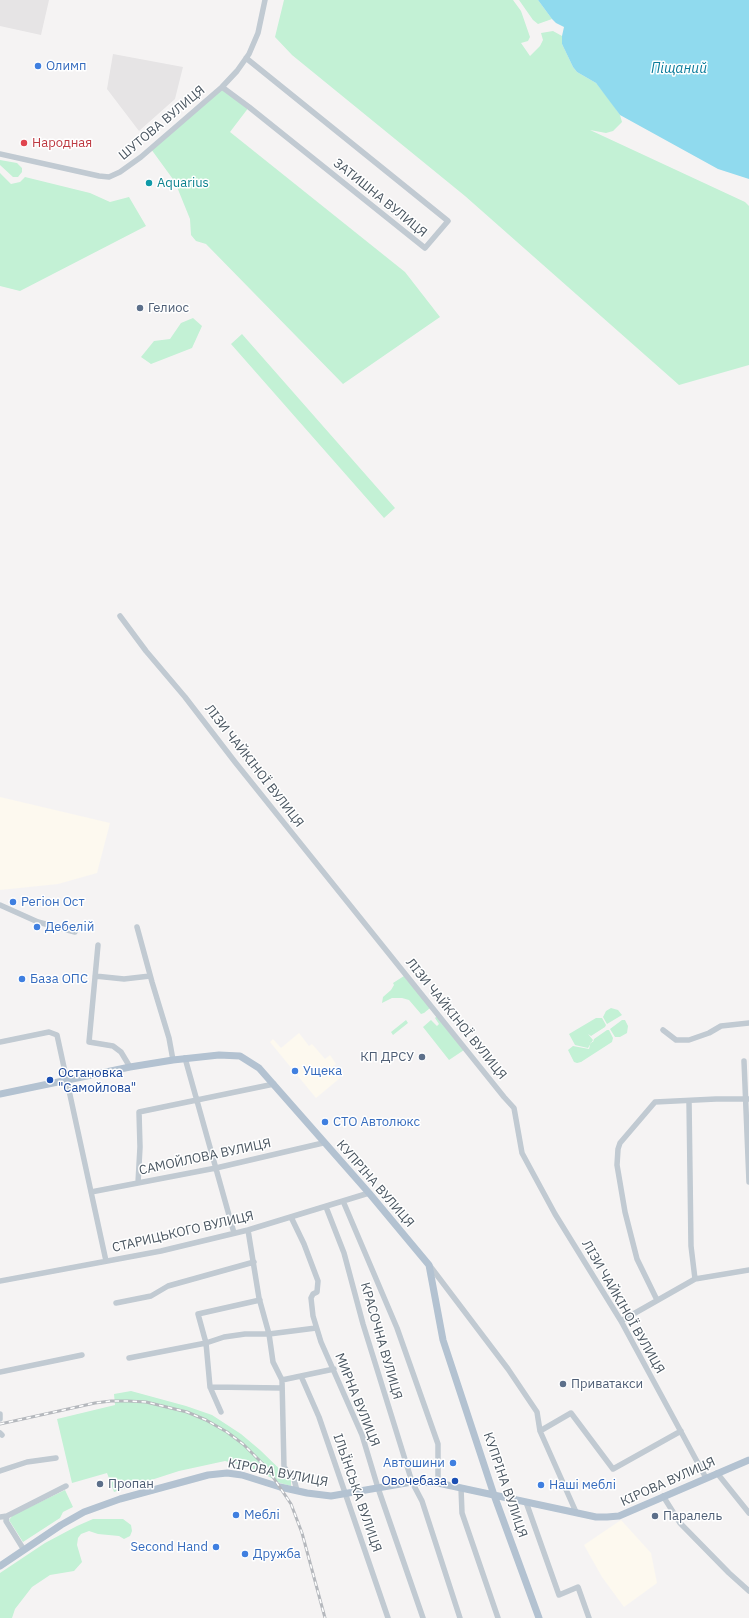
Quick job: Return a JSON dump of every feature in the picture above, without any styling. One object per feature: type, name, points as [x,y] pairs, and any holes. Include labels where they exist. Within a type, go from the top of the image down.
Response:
[{"type":"main road","name":"КУПРІНА ВУЛИЦЯ","points":[[0,1094],[130,1066],[185,1058],[219,1055],[240,1056],[259,1068],[323,1143],[369,1193],[429,1265],[443,1340],[494,1495],[539,1618]]},
{"type":"main road","name":"КІРОВА ВУЛИЦЯ","points":[[0,1566],[61,1525],[84,1512],[120,1499],[208,1475],[227,1473],[242,1475],[280,1487],[330,1496],[412,1482],[438,1483],[596,1517],[619,1516],[717,1473],[748,1462]]},
{"type":"street","name":"ШУТОВА ВУЛИЦЯ","points":[[0,154],[109,177],[120,172],[141,157],[222,87],[237,71],[246,58],[258,33],[265,0]]},
{"type":"street","name":"ЗАТИШНА ВУЛИЦЯ","points":[[222,87],[425,248],[448,221],[246,58]]},
{"type":"street","name":"ЛІЗИ ЧАЙКІНОЇ ВУЛИЦЯ","points":[[120,616],[146,651],[185,697],[235,762],[514,1108],[522,1153],[555,1214],[621,1321],[706,1478]]},
{"type":"street","points":[[0,906],[38,922],[75,932]]},
{"type":"street","points":[[137,927],[169,1038],[173,1060]]},
{"type":"street","points":[[98,945],[89,1042],[113,1046],[121,1052],[130,1066]]},
{"type":"street","points":[[95,976],[124,979],[150,976]]},
{"type":"street","points":[[663,1030],[676,1040],[689,1040],[709,1033],[721,1026],[749,1023]]},
{"type":"street","points":[[0,1042],[49,1032],[57,1034],[106,1260]]},
{"type":"street","points":[[185,1058],[234,1234]]},
{"type":"street","points":[[744,1061],[748,1099],[749,1182]]},
{"type":"street","points":[[138,1183],[140,1147],[139,1112],[274,1084]]},
{"type":"street","points":[[657,1300],[637,1259],[625,1212],[617,1165],[620,1143],[655,1102],[748,1099]]},
{"type":"street","points":[[689,1101],[691,1246],[695,1279]]},
{"type":"street","name":"САМОЙЛОВА ВУЛИЦЯ","points":[[91,1192],[216,1168],[323,1143]]},
{"type":"street","name":"СТАРИЦЬКОГО ВУЛИЦЯ","points":[[0,1282],[106,1260],[161,1251],[234,1234],[369,1193]]},
{"type":"street","points":[[343,1202],[398,1328],[438,1444],[438,1483]]},
{"type":"street","name":"КРАСОЧНА ВУЛИЦЯ","points":[[326,1207],[344,1253],[363,1324],[412,1482],[422,1502],[460,1618]]},
{"type":"street","name":"МИРНА ВУЛИЦЯ","points":[[291,1217],[318,1281],[318,1288],[311,1298],[316,1328],[362,1434],[378,1488],[423,1618]]},
{"type":"street","points":[[248,1230],[260,1300],[269,1334],[273,1362],[282,1380],[284,1467],[294,1479],[297,1491]]},
{"type":"street","points":[[116,1303],[151,1296],[168,1286],[254,1262]]},
{"type":"street","name":"КУПРІНА ВУЛИЦЯ","points":[[429,1265],[508,1369],[537,1412],[540,1431],[576,1512]]},
{"type":"street","points":[[621,1321],[695,1279],[749,1270]]},
{"type":"street","points":[[221,1412],[210,1387],[206,1343],[198,1314],[260,1300]]},
{"type":"street","points":[[128,1358],[206,1343],[224,1337],[245,1334],[269,1334],[316,1328]]},
{"type":"street","points":[[0,1372],[82,1355]]},
{"type":"street","points":[[282,1380],[334,1369]]},
{"type":"street","name":"ІЛЬЇНСЬКА ВУЛИЦЯ","points":[[301,1376],[320,1417],[388,1618]]},
{"type":"street","points":[[210,1387],[282,1388]]},
{"type":"street","points":[[540,1431],[571,1413],[613,1469],[681,1431]]},
{"type":"street","points":[[0,1471],[27,1462],[56,1458]]},
{"type":"street","points":[[717,1473],[749,1513]]},
{"type":"street","points":[[0,1517],[7,1516],[66,1486]]},
{"type":"street","points":[[460,1488],[462,1513],[498,1618]]},
{"type":"street","points":[[663,1496],[680,1523],[729,1574],[749,1591]]},
{"type":"street","name":"КУПРІНА ВУЛИЦЯ","points":[[526,1502],[559,1596],[578,1587],[589,1618]]},
{"type":"street","points":[[7,1516],[6,1522],[24,1550]]},
{"type":"shaded area","points":[[0,0],[49,0],[41,35],[0,26]]},
{"type":"shaded area","points":[[113,54],[183,67],[175,99],[139,131],[107,89]]},
{"type":"shaded area","points":[[0,797],[110,823],[97,873],[58,884],[0,890]]},
{"type":"shaded area","points":[[299,1033],[309,1046],[312,1044],[325,1059],[330,1055],[336,1064],[331,1068],[340,1078],[316,1098],[270,1042],[273,1039],[281,1048]]},
{"type":"shaded area","points":[[621,1520],[651,1553],[657,1583],[624,1607],[602,1577],[584,1545]]},
{"type":"green space","points":[[284,0],[513,0],[521,11],[530,37],[528,41],[521,43],[530,56],[540,46],[543,40],[541,33],[553,31],[562,36],[562,44],[573,67],[577,72],[596,83],[620,115],[622,122],[613,131],[606,133],[590,130],[745,202],[749,206],[749,365],[679,385],[465,196],[292,55],[275,37]]},
{"type":"green space","points":[[519,0],[538,0],[552,19],[538,24],[533,20]]},
{"type":"green space","points":[[222,87],[249,107],[230,132],[405,272],[440,317],[343,384],[206,244],[196,241],[191,235],[190,219],[175,182],[151,149]]},
{"type":"green space","points":[[0,160],[17,163],[22,168],[22,172],[18,177],[13,177],[0,165]]},
{"type":"green space","points":[[0,173],[11,184],[20,182],[25,177],[90,193],[110,202],[129,197],[146,226],[20,291],[0,286]]},
{"type":"green space","points":[[193,318],[202,326],[192,348],[151,364],[141,357],[154,341],[170,339],[181,323]]},
{"type":"green space","points":[[242,334],[395,508],[384,518],[231,344]]},
{"type":"green space","points":[[404,976],[430,1008],[424,1013],[421,1014],[409,1000],[402,998],[392,998],[382,1003],[383,997],[391,990],[394,985],[393,983]]},
{"type":"green space","points":[[611,1008],[618,1010],[622,1015],[607,1024],[603,1017],[606,1011]]},
{"type":"green space","points":[[437,1016],[464,1050],[449,1060],[423,1027],[431,1020],[437,1026],[439,1024],[435,1018]]},
{"type":"green space","points":[[596,1018],[602,1018],[606,1025],[605,1027],[591,1036],[588,1034],[593,1040],[588,1048],[575,1045],[569,1034]]},
{"type":"green space","points":[[406,1020],[408,1023],[393,1035],[391,1032]]},
{"type":"green space","points":[[622,1020],[625,1020],[628,1026],[627,1033],[620,1037],[615,1037],[610,1029]]},
{"type":"green space","points":[[609,1030],[613,1038],[612,1042],[581,1062],[574,1062],[568,1050],[573,1046],[589,1049],[591,1042]]},
{"type":"green space","points":[[131,1391],[186,1406],[212,1415],[241,1434],[260,1450],[291,1480],[291,1486],[280,1483],[259,1471],[225,1461],[179,1471],[114,1492],[107,1473],[72,1483],[57,1419],[115,1405],[114,1394]]},
{"type":"green space","points":[[65,1490],[73,1507],[63,1512],[60,1518],[23,1542],[9,1520],[13,1515]]},
{"type":"green space","points":[[93,1519],[123,1519],[131,1525],[132,1531],[130,1536],[124,1539],[119,1536],[98,1534],[89,1531],[81,1534],[78,1538],[77,1545],[82,1562],[74,1571],[50,1575],[32,1587],[15,1609],[12,1618],[0,1618],[0,1573],[45,1543]]},
{"type":"water","name":"Піщаний","points":[[538,0],[749,0],[749,179],[718,169],[620,115],[596,83],[577,72],[573,67],[562,44],[564,27],[552,19]]},
{"type":"railway","points":[[0,1424],[95,1403],[128,1401],[146,1402],[187,1412],[206,1420],[227,1432],[243,1444],[267,1468],[291,1504],[302,1533],[325,1618]]},
{"type":"place","name":"Олимп","points":[[38,66]]},
{"type":"place","name":"Народная","points":[[24,143]]},
{"type":"place","name":"Aquarius","points":[[149,183]]},
{"type":"place","name":"Гелиос","points":[[140,308]]},
{"type":"place","name":"Регіон Ост","points":[[13,902]]},
{"type":"place","name":"Дебелій","points":[[37,927]]},
{"type":"place","name":"База ОПС","points":[[22,979]]},
{"type":"place","name":"КП ДРСУ","points":[[422,1057]]},
{"type":"place","name":"Ущека","points":[[295,1071]]},
{"type":"place","name":"Остановка \"Самойлова\"","points":[[50,1080]]},
{"type":"place","name":"СТО Автолюкс","points":[[325,1122]]},
{"type":"place","name":"Приватакси","points":[[563,1384]]},
{"type":"place","name":"Автошини","points":[[453,1463]]},
{"type":"place","name":"Овочебаза","points":[[455,1481]]},
{"type":"place","name":"Пропан","points":[[100,1484]]},
{"type":"place","name":"Наші меблі","points":[[541,1485]]},
{"type":"place","name":"Меблі","points":[[236,1515]]},
{"type":"place","name":"Паралель","points":[[655,1516]]},
{"type":"place","name":"Second Hand","points":[[216,1547]]},
{"type":"place","name":"Дружба","points":[[245,1554]]}]
